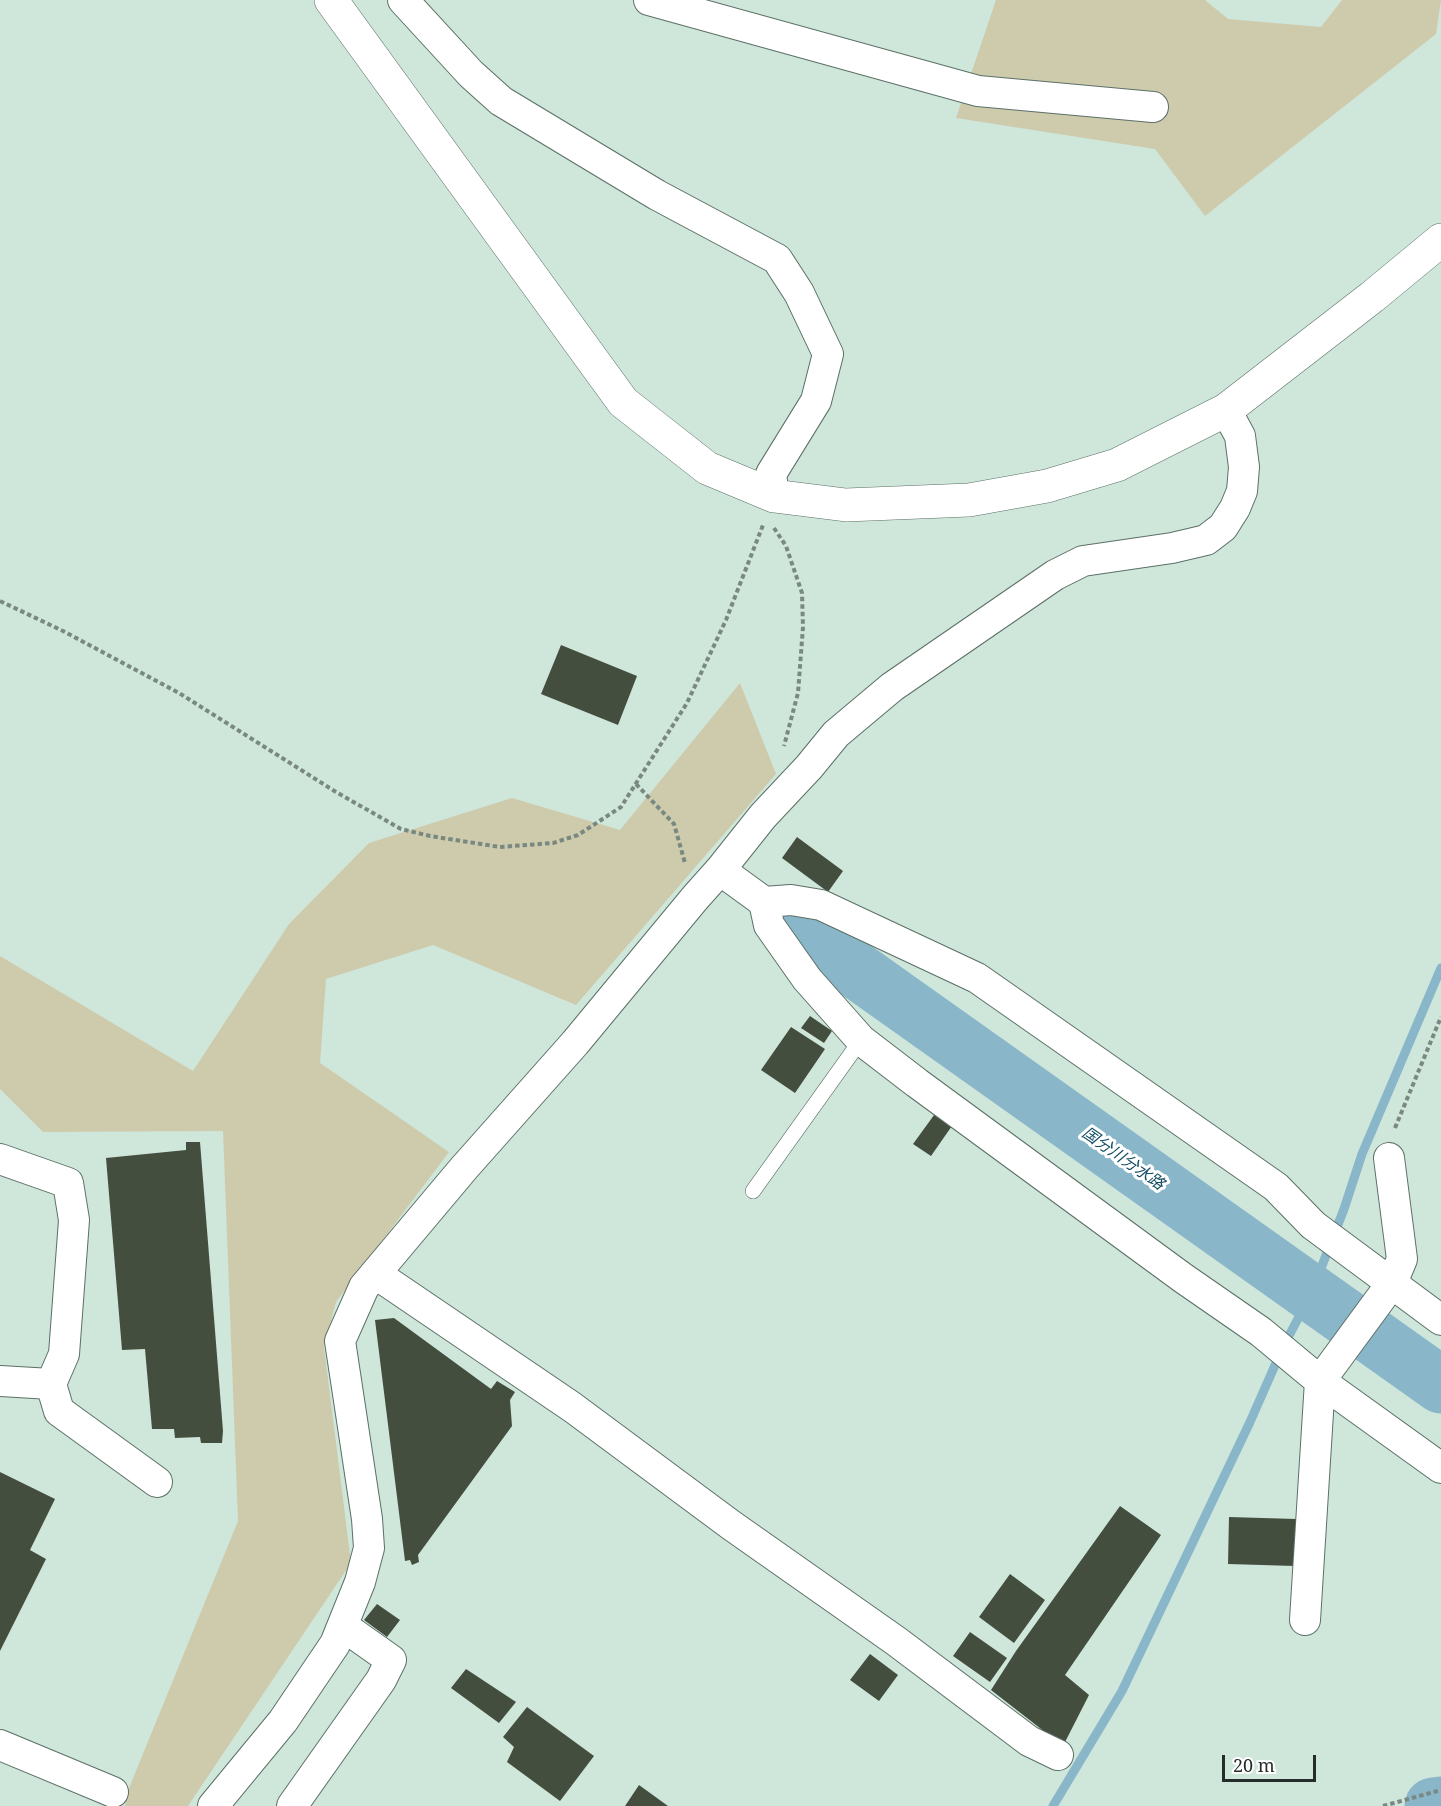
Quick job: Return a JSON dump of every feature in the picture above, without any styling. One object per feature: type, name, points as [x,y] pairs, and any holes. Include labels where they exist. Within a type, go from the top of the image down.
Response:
[{"type":"street","points":[[331,0],[623,402],[707,468],[770,506],[969,500],[1047,486],[1117,465],[1226,410],[1372,297],[1441,240]]},
{"type":"street","points":[[403,0],[471,75],[501,101],[657,195],[777,259],[799,293],[828,354],[816,401],[771,474],[770,506]]},
{"type":"street","points":[[649,0],[978,91],[1153,107]]},
{"type":"street","points":[[218,1804],[283,1721],[334,1644],[360,1582],[369,1548],[367,1519],[340,1341],[364,1287],[464,1168],[576,1043],[763,816],[836,734],[892,687],[1055,575],[1083,561],[1172,548],[1206,540],[1223,527],[1235,508],[1242,490],[1244,467],[1240,436],[1226,410]]},
{"type":"street","points":[[720,870],[764,903],[769,925],[775,934],[807,979],[861,1040],[1173,1271],[1261,1332],[1320,1381],[1441,1468]]},
{"type":"street","points":[[764,903],[791,900],[821,905],[977,978],[1276,1187],[1313,1224],[1441,1320]]},
{"type":"street","points":[[1305,1620],[1320,1381],[1392,1283],[1402,1259],[1389,1158]]},
{"type":"street","points":[[0,1159],[68,1183],[74,1220],[64,1354],[51,1384],[60,1411],[157,1482]]},
{"type":"street","points":[[376,1274],[572,1407],[730,1525],[896,1641],[1029,1741],[1058,1755]]},
{"type":"street","points":[[0,1381],[51,1384]]},
{"type":"street","points":[[292,1806],[381,1680],[391,1660],[343,1626]]},
{"type":"street","points":[[0,1744],[113,1792]]},
{"type":"lane","points":[[753,1191],[861,1040]]},
{"type":"path","points":[[770,506],[802,593],[803,627],[798,693],[783,750]]},
{"type":"path","points":[[0,601],[63,631],[179,693],[336,792],[402,829],[500,848],[553,843],[578,835],[621,807],[636,784],[687,703],[726,620],[770,506]]},
{"type":"path","points":[[636,784],[674,824],[695,898]]},
{"type":"path","points":[[1389,1158],[1396,1125],[1441,1017]]},
{"type":"path","points":[[1383,1806],[1441,1790]]},
{"type":"shaded area","points":[[996,0],[1205,0],[1228,19],[1321,27],[1342,0],[1441,0],[1436,34],[1205,216],[1155,149],[956,118]]},
{"type":"shaded area","points":[[740,683],[776,774],[576,1005],[433,945],[326,979],[320,1063],[449,1152],[336,1302],[324,1347],[351,1563],[188,1806],[125,1806],[127,1793],[238,1521],[223,1131],[43,1132],[0,1089],[0,956],[193,1071],[289,924],[369,843],[512,798],[620,830]]},
{"type":"building","points":[[561,645],[637,676],[618,725],[541,694]]},
{"type":"building","points":[[797,837],[843,871],[828,892],[782,858]]},
{"type":"building","points":[[810,1016],[832,1031],[824,1043],[801,1028]]},
{"type":"building","points":[[791,1027],[825,1049],[795,1093],[761,1070]]},
{"type":"building","points":[[937,1111],[954,1123],[931,1156],[913,1144]]},
{"type":"building","points":[[186,1142],[200,1142],[223,1431],[222,1443],[201,1443],[200,1437],[175,1438],[174,1429],[152,1429],[145,1349],[122,1350],[106,1158],[186,1150]]},
{"type":"building","points":[[394,1318],[491,1389],[497,1381],[515,1392],[510,1400],[512,1426],[418,1555],[419,1562],[412,1565],[410,1560],[405,1561],[375,1320]]},
{"type":"building","points":[[0,1472],[55,1499],[30,1550],[46,1559],[0,1651]]},
{"type":"building","points":[[1120,1506],[1161,1535],[1065,1675],[1089,1695],[1063,1746],[991,1690],[1016,1651]]},
{"type":"building","points":[[1229,1517],[1296,1519],[1295,1566],[1228,1564]]},
{"type":"building","points":[[1010,1574],[1045,1600],[1014,1643],[979,1617]]},
{"type":"building","points":[[377,1604],[400,1620],[387,1637],[364,1620]]},
{"type":"building","points":[[970,1632],[1007,1658],[990,1682],[953,1656]]},
{"type":"building","points":[[870,1654],[898,1675],[879,1701],[850,1680]]},
{"type":"building","points":[[466,1669],[516,1702],[499,1723],[451,1688]]},
{"type":"building","points":[[527,1707],[594,1756],[560,1801],[507,1762],[514,1747],[503,1737]]},
{"type":"building","points":[[639,1785],[668,1806],[625,1806]]},
{"type":"waterway","name":"国分川分水路","points":[[804,933],[1441,1385]]},
{"type":"waterway","points":[[1053,1806],[1122,1691],[1250,1422],[1283,1347],[1311,1294],[1344,1209],[1362,1154],[1441,968]]},
{"type":"waterway","points":[[1433,1806],[1441,1805]]}]
